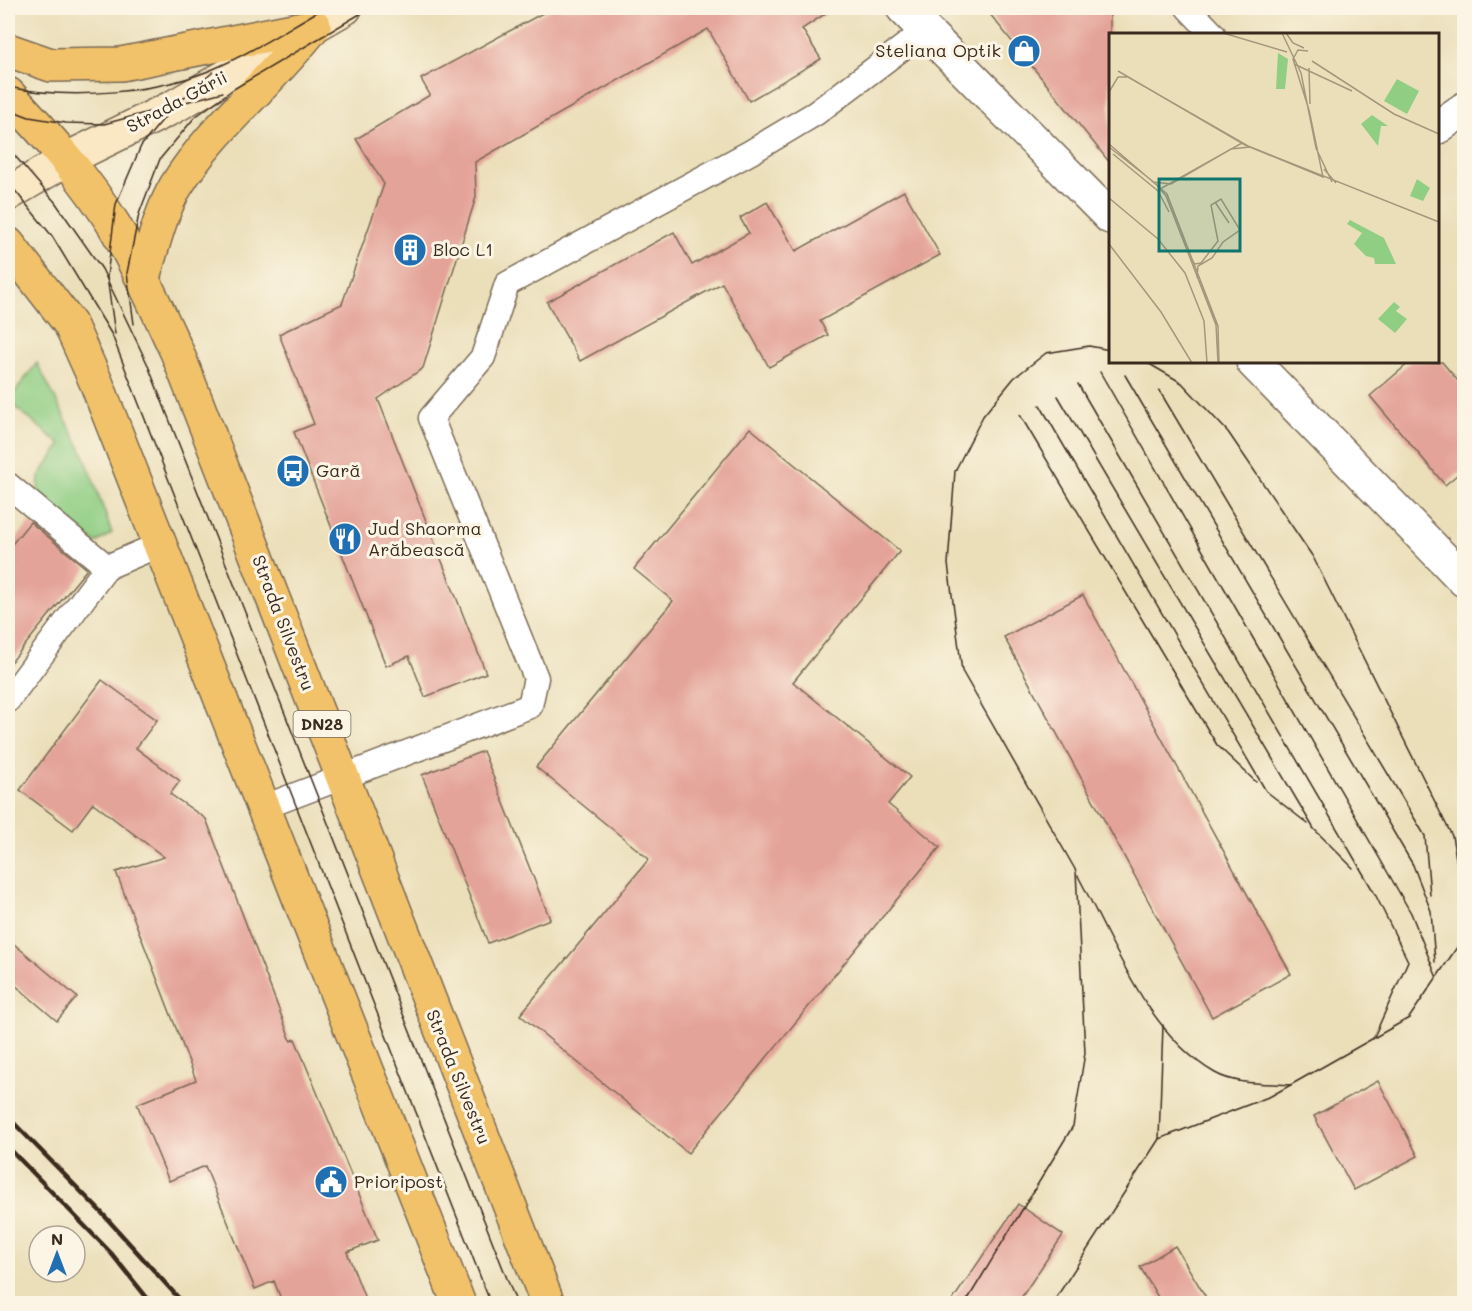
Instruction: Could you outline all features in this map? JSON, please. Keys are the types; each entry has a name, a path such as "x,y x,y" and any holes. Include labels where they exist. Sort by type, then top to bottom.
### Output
{"main road":[{"name":"Strada Gării","path":"8,194 67,159 173,106 345,8"},
{"path":"8,50 51,65 121,64 314,26"},
{"path":"143,277 175,188 196,156 293,54 314,26"},
{"name":"DN28","path":"8,94 67,159"},
{"name":"Strada Silvestru","path":"67,159 113,225 143,277 177,352 548,1304"},
{"path":"8,244 70,324 160,544 459,1304"}],"street":[{"path":"914,19 1109,216"},
{"path":"1439,126 1464,109"},
{"path":"1254,363 1464,580"}],"lane":[{"path":"1188,8 1212,33"},
{"path":"264,807 530,706 536,678 431,418 483,357 507,284 761,147 816,113 914,19"},
{"path":"8,484 107,567"},
{"path":"8,700 107,567 160,544"}],"green space":[{"path":"37,363 85,457 112,533 96,543 38,495 39,476 61,445 8,401"}],"building":[{"path":"552,8 834,8 802,29 821,59 749,101 708,29 475,162 476,197 423,368 378,399 486,673 425,697 409,656 386,666 294,432 314,424 279,334 342,304 384,184 356,139 430,95 421,79"},
{"path":"985,8 1110,8 1109,162"},
{"path":"904,191 940,255 820,321 828,335 769,367 722,283 580,361 547,302 674,232 692,265 749,233 740,218 767,202 796,251"},
{"path":"1442,362 1464,388 1464,469 1445,485 1370,396 1409,363"},
{"path":"750,428 900,551 793,682 910,777 888,804 940,847 688,1153 520,1015 649,859 536,767 673,601 634,569"},
{"path":"30,522 87,569 8,666 8,549"},
{"path":"1083,595 1291,974 1212,1017 1004,637"},
{"path":"102,680 157,720 136,748 180,781 170,794 206,819 291,1041 295,1039 378,1240 347,1252 367,1304 283,1304 274,1281 255,1289 205,1166 169,1181 137,1104 196,1080 116,872 164,857 93,803 73,830 20,790"},
{"path":"483,751 550,919 488,943 422,775"},
{"path":"8,939 77,997 57,1021 8,979"},
{"path":"1378,1081 1418,1156 1354,1190 1314,1116"},
{"path":"1018,1204 1063,1235 1017,1304 950,1304"},
{"path":"1175,1246 1210,1304 1162,1304 1140,1267"}],"tram line":[{"path":"8,87 59,93 87,93 115,92 170,83 233,60 324,8"},
{"path":"134,324 127,273 139,214 160,159 195,117 232,90 370,8"},
{"path":"115,334 107,277 116,204 141,146 173,107 213,72"},
{"path":"8,109 29,117 66,123 104,124 223,92"},
{"path":"8,148 55,202 102,269 147,363 517,1304"},
{"path":"8,182 52,236 112,335 491,1304"},
{"path":"965,1304 1073,1126 1085,1053 1076,871 962,671 948,564 955,471 983,416 1014,378 1046,353 1089,346 1109,350"},
{"path":"1148,363 1182,383 1228,432 1313,557 1452,836 1464,903"},
{"path":"1100,372 1411,913 1437,978"},
{"path":"1125,375 1413,865 1431,911 1435,962"},
{"path":"1078,384 1375,894 1408,961 1373,1039"},
{"path":"1159,390 1425,836 1430,895"},
{"path":"1058,396 1314,829 1353,868"},
{"path":"1040,405 1266,791 1308,824"},
{"path":"1020,415 1217,745 1256,782"},
{"path":"1078,876 1134,985 1170,1035 1191,1056 1215,1073 1232,1080 1291,1085"},
{"path":"1052,1304 1159,1139 1271,1096 1409,1018 1464,937"},
{"path":"1159,1139 1163,1025"}],"railway":[{"path":"8,1117 101,1212 184,1304"},
{"path":"8,1147 111,1253 152,1304"}],"place":[{"name":"Steliana Optik","path":"1024,51"},
{"name":"Bloc L1","path":"410,250"},
{"name":"Gară","path":"293,471"},
{"name":"Jud Shaorma Arăbească","path":"345,539"},
{"name":"Prioripost","path":"331,1182"}]}
